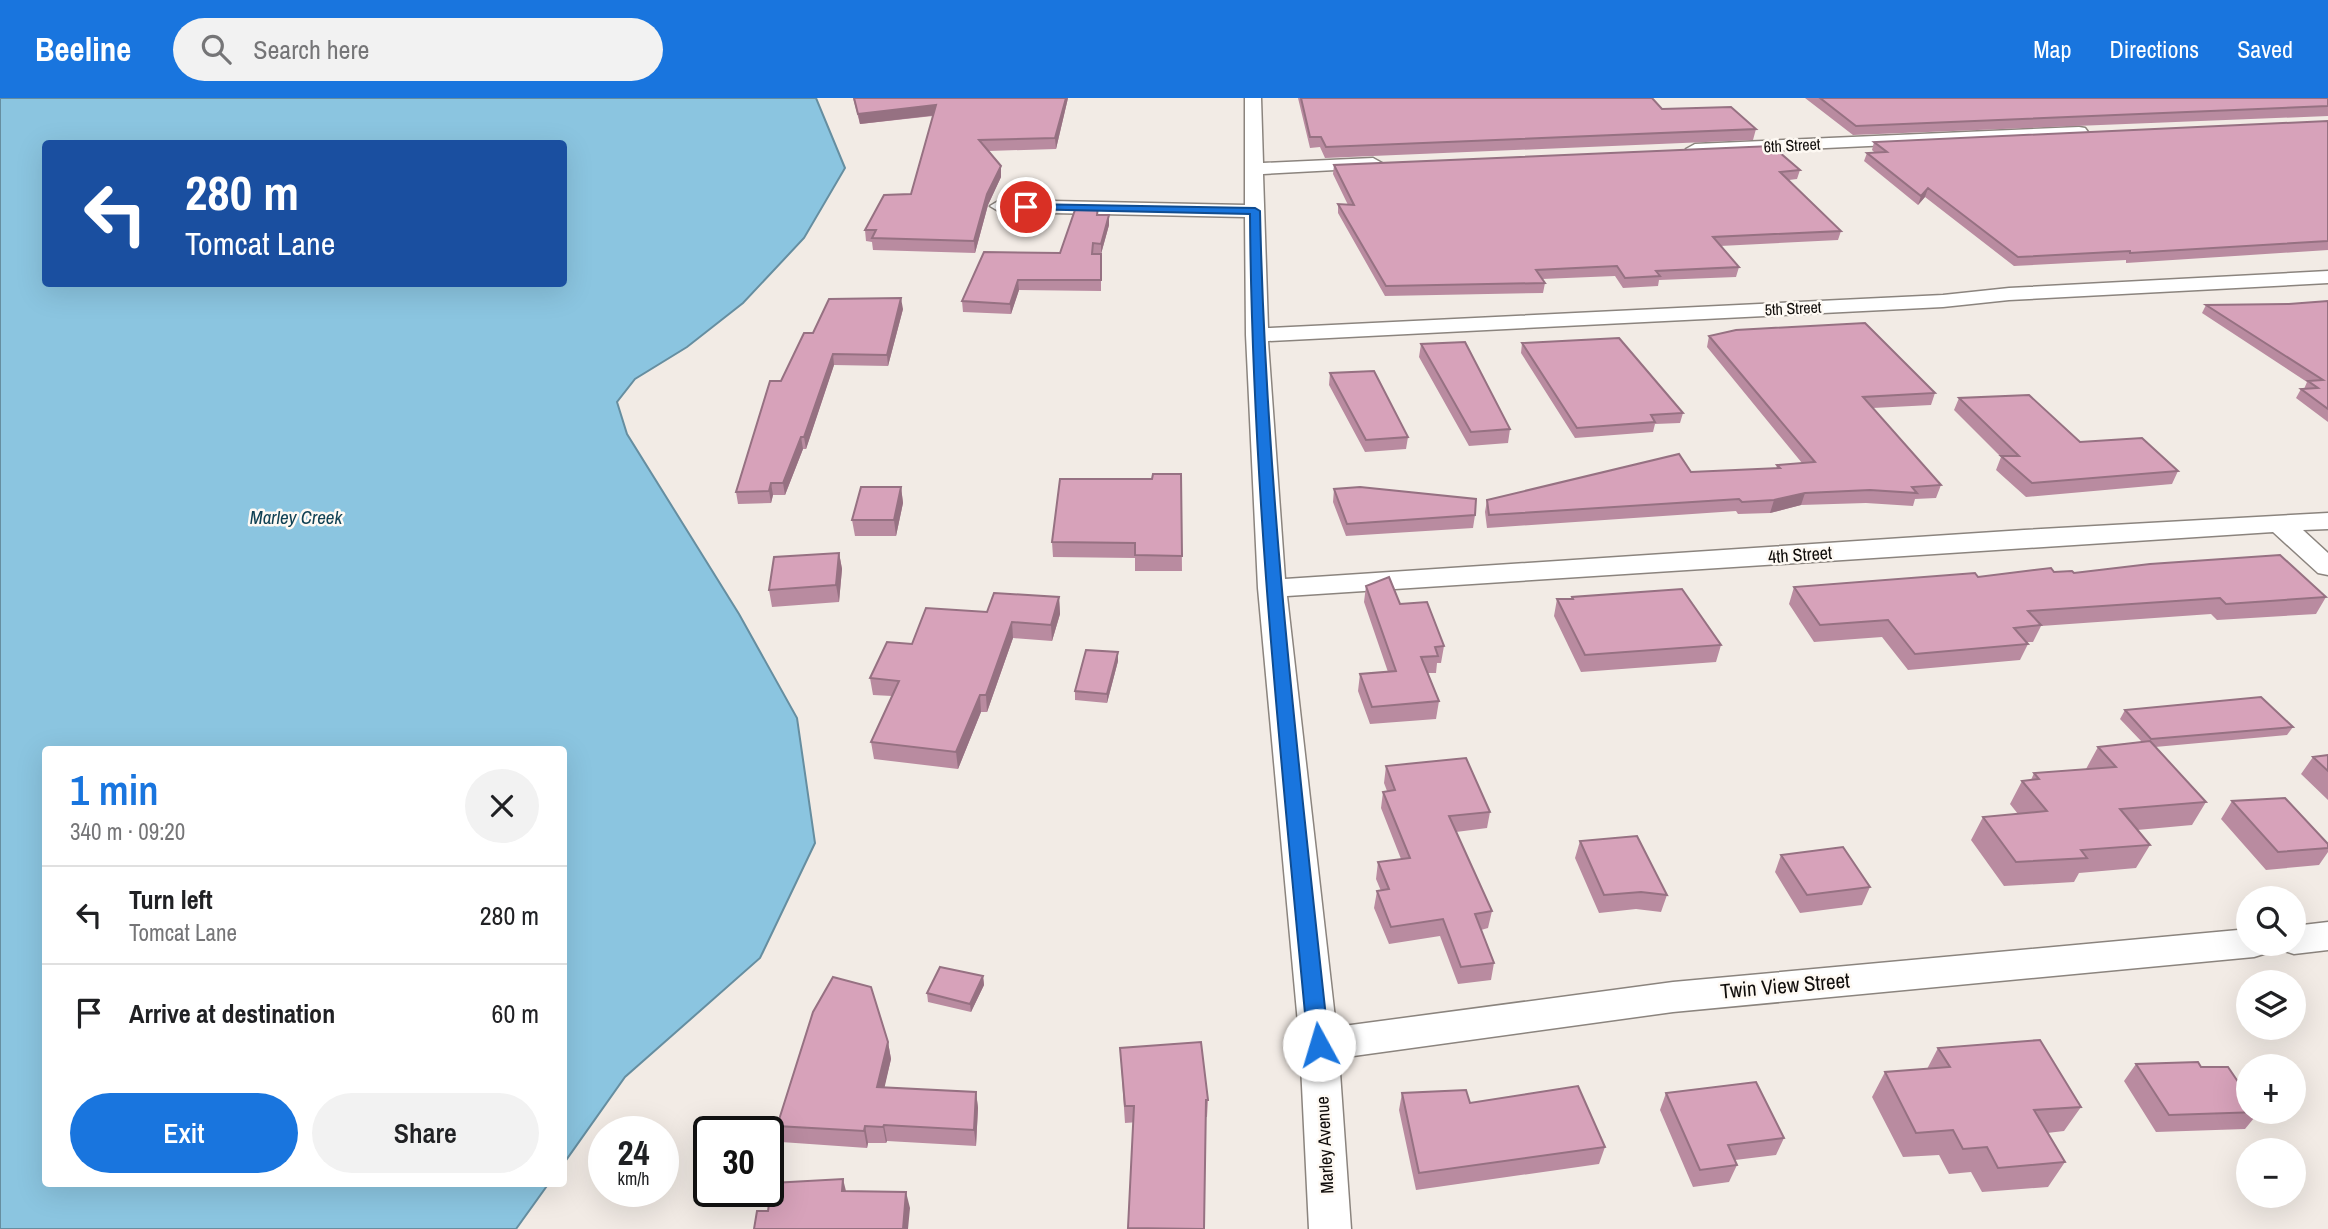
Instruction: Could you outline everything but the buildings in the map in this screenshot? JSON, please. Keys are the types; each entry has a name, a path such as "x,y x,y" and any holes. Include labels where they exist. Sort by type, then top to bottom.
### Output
{"street":[{"name":"Marley Avenue","path":"1253,98 1257,335 1272,588 1319,1045 1330,1229"},
{"name":"6th Street","path":"1679,150 2101,132"},
{"path":"1256,169 1392,163"},
{"path":"1000,206 1255,211"},
{"name":"5th Street","path":"1257,335 1943,301 2008,294 2328,277"},
{"name":"4th Street","path":"1272,588 1740,559 2024,538 2328,521"},
{"path":"2281,525 2328,568"},
{"path":"2306,939 2328,936"},
{"name":"Twin View Street","path":"1319,1045 1673,997 2236,945"}],"water":[{"name":"Marley Creek","path":"0,98 816,98 845,168 804,238 743,303 687,347 635,379 617,402 627,434 739,614 797,718 815,843 760,958 625,1077 597,1116 588,1116 588,1129 567,1159 567,746 42,746 42,1187 546,1187 516,1229 0,1229"}],"route":[{"path":"1026,207 1255,211 1257,335 1272,588 1319,1045"}]}
